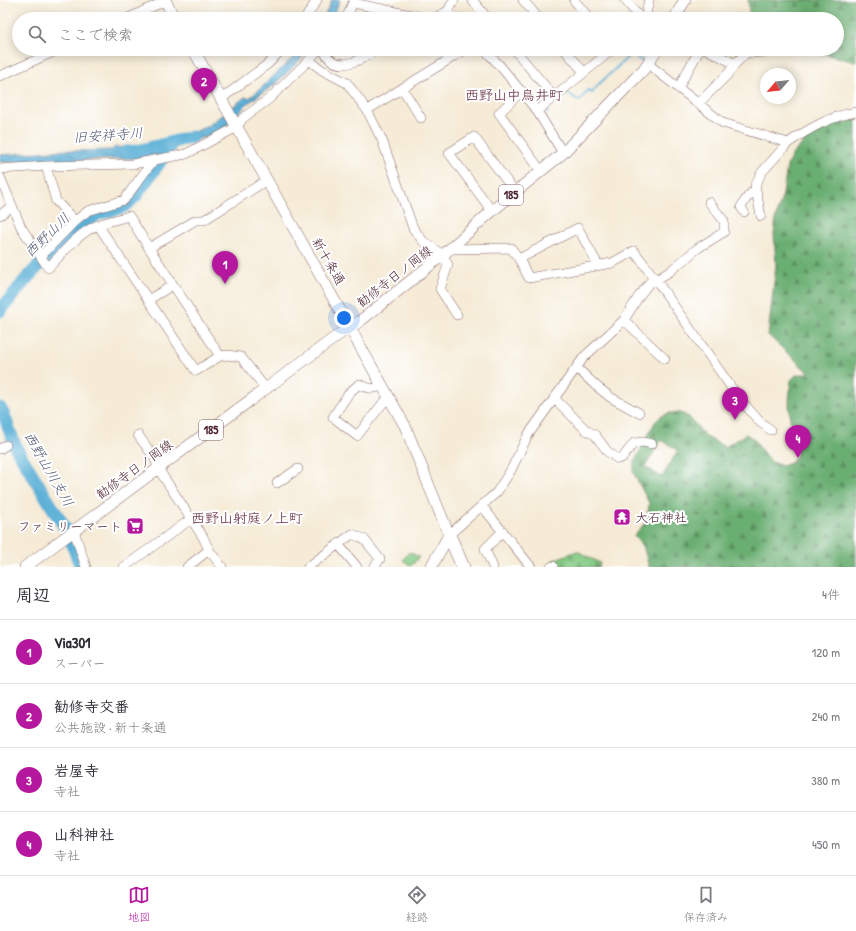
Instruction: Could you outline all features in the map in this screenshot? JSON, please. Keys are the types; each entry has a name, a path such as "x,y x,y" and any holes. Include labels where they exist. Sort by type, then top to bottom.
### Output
{"highway":[{"path":"450,535 454,567"},
{"path":"450,535 463,567"}],"main road":[{"path":"165,0 172,12"},
{"path":"678,12 685,0"},
{"name":"新十条通","path":"197,56 406,426 450,535"},
{"name":"勧修寺日ノ岡線","path":"26,567 360,321 446,252 492,211 563,153 648,64 653,56"},
{"path":"431,567 450,535"}],"street":[{"path":"140,12 165,0"},
{"path":"309,12 317,0"},
{"path":"448,11 454,0"},
{"path":"472,0 482,12"},
{"path":"523,0 533,12"},
{"path":"574,0 584,12"},
{"path":"625,0 635,12"},
{"path":"646,12 649,0"},
{"path":"349,12 354,2 400,12"},
{"path":"0,76 44,56"},
{"path":"223,103 276,56"},
{"path":"0,169 46,166 133,164 186,154 236,125 269,99 312,56"},
{"path":"327,56 338,64 351,63 364,56"},
{"path":"367,110 455,56"},
{"path":"490,56 522,91 537,111 563,153"},
{"path":"520,56 554,97"},
{"path":"570,56 584,72"},
{"path":"537,111 604,56"},
{"path":"678,88 696,56"},
{"path":"720,56 735,64"},
{"path":"698,104 727,75 743,56"},
{"path":"309,60 322,70 347,83 367,110 382,140 413,228 423,241 446,252 511,248 519,259 529,278 612,262 634,251 738,397 760,422 771,430"},
{"path":"648,64 724,123 788,143"},
{"path":"402,88 421,118"},
{"path":"522,91 499,113 541,171"},
{"path":"761,216 755,185 762,172 788,143 810,128 832,118 856,112"},
{"path":"492,211 450,153 474,137 515,192"},
{"path":"42,257 75,221 88,211 124,200 153,161"},
{"path":"46,166 56,201 75,221"},
{"path":"0,177 21,227 48,267 83,234 98,224 128,216 220,356"},
{"path":"149,248 196,220 204,220 267,180"},
{"path":"744,212 741,207 742,205 756,190"},
{"path":"450,535 497,492 511,470 528,435 577,368 584,356 624,320 650,282 669,272 698,248 724,232 724,221 709,202"},
{"path":"0,215 12,206"},
{"path":"98,224 196,371 220,356 227,355 241,357 266,389"},
{"path":"519,259 578,228 598,265"},
{"path":"446,252 448,265 440,289 457,315"},
{"path":"148,300 173,285"},
{"path":"624,320 665,359"},
{"path":"577,368 610,397 639,413"},
{"path":"383,385 374,389 368,389 359,384 349,393 333,417 357,436 383,403 391,399"},
{"path":"554,398 586,430 595,435 608,452 618,459 624,457 634,443 643,442 652,444"},
{"path":"138,435 203,537 209,550 222,567"},
{"path":"277,483 298,470"},
{"path":"482,506 532,567"},
{"path":"124,567 191,519"},
{"path":"493,567 485,549 503,531"},
{"path":"70,534 86,567"},
{"path":"308,567 352,534 364,539 380,560 374,567"},
{"path":"338,544 357,567"},
{"path":"187,567 209,550"}],"green space":[{"path":"748,0 856,0 856,62 831,56 844,56 844,12 749,12"},
{"path":"856,117 856,567 649,567 644,549 634,535 647,521 649,503 633,472 634,462 655,422 661,416 679,412 689,417 705,436 725,447 746,434 754,439 770,461 782,466 792,462 797,456 789,414 791,380 796,375 809,373 768,335 776,265 774,234 776,217 783,194 787,166 792,155 808,137 839,121","holes":["661,440 678,450 662,477 645,467"]},
{"path":"577,551 600,563 599,567 555,567 553,560"},
{"path":"409,552 419,557 411,566 403,560"}],"water":[{"path":"332,0 340,0 335,12 326,12"},
{"path":"295,56 303,56 275,84 247,104 224,128 208,136 183,144 173,149 155,155 137,158 46,162 0,162 0,155 67,150 112,150 115,147 126,148 129,152 166,146 209,125 245,97 249,98"}],"waterway":[{"path":"565,92 580,101 588,90 592,93 598,85 629,56"},
{"path":"635,56 644,63"},
{"path":"547,113 550,105"},
{"name":"旧安祥寺川","path":"126,152 137,151 192,137"},
{"name":"西野山川","path":"0,311 28,277 75,227 98,214 123,207 135,197 169,149"},
{"name":"西野山川支川","path":"0,408 16,448 67,531 81,567"}],"place":[{"name":"勧修寺交番","path":"204,101"},
{"name":"Via301","path":"225,284"},
{"name":"岩屋寺","path":"735,420"},
{"name":"山科神社","path":"798,458"},
{"name":"大石神社","path":"622,517"},
{"name":"ファミリーマート","path":"135,526"}],"district":[{"name":"西野山中鳥井町","path":"514,95"},
{"name":"西野山射庭ノ上町","path":"247,518"}]}
